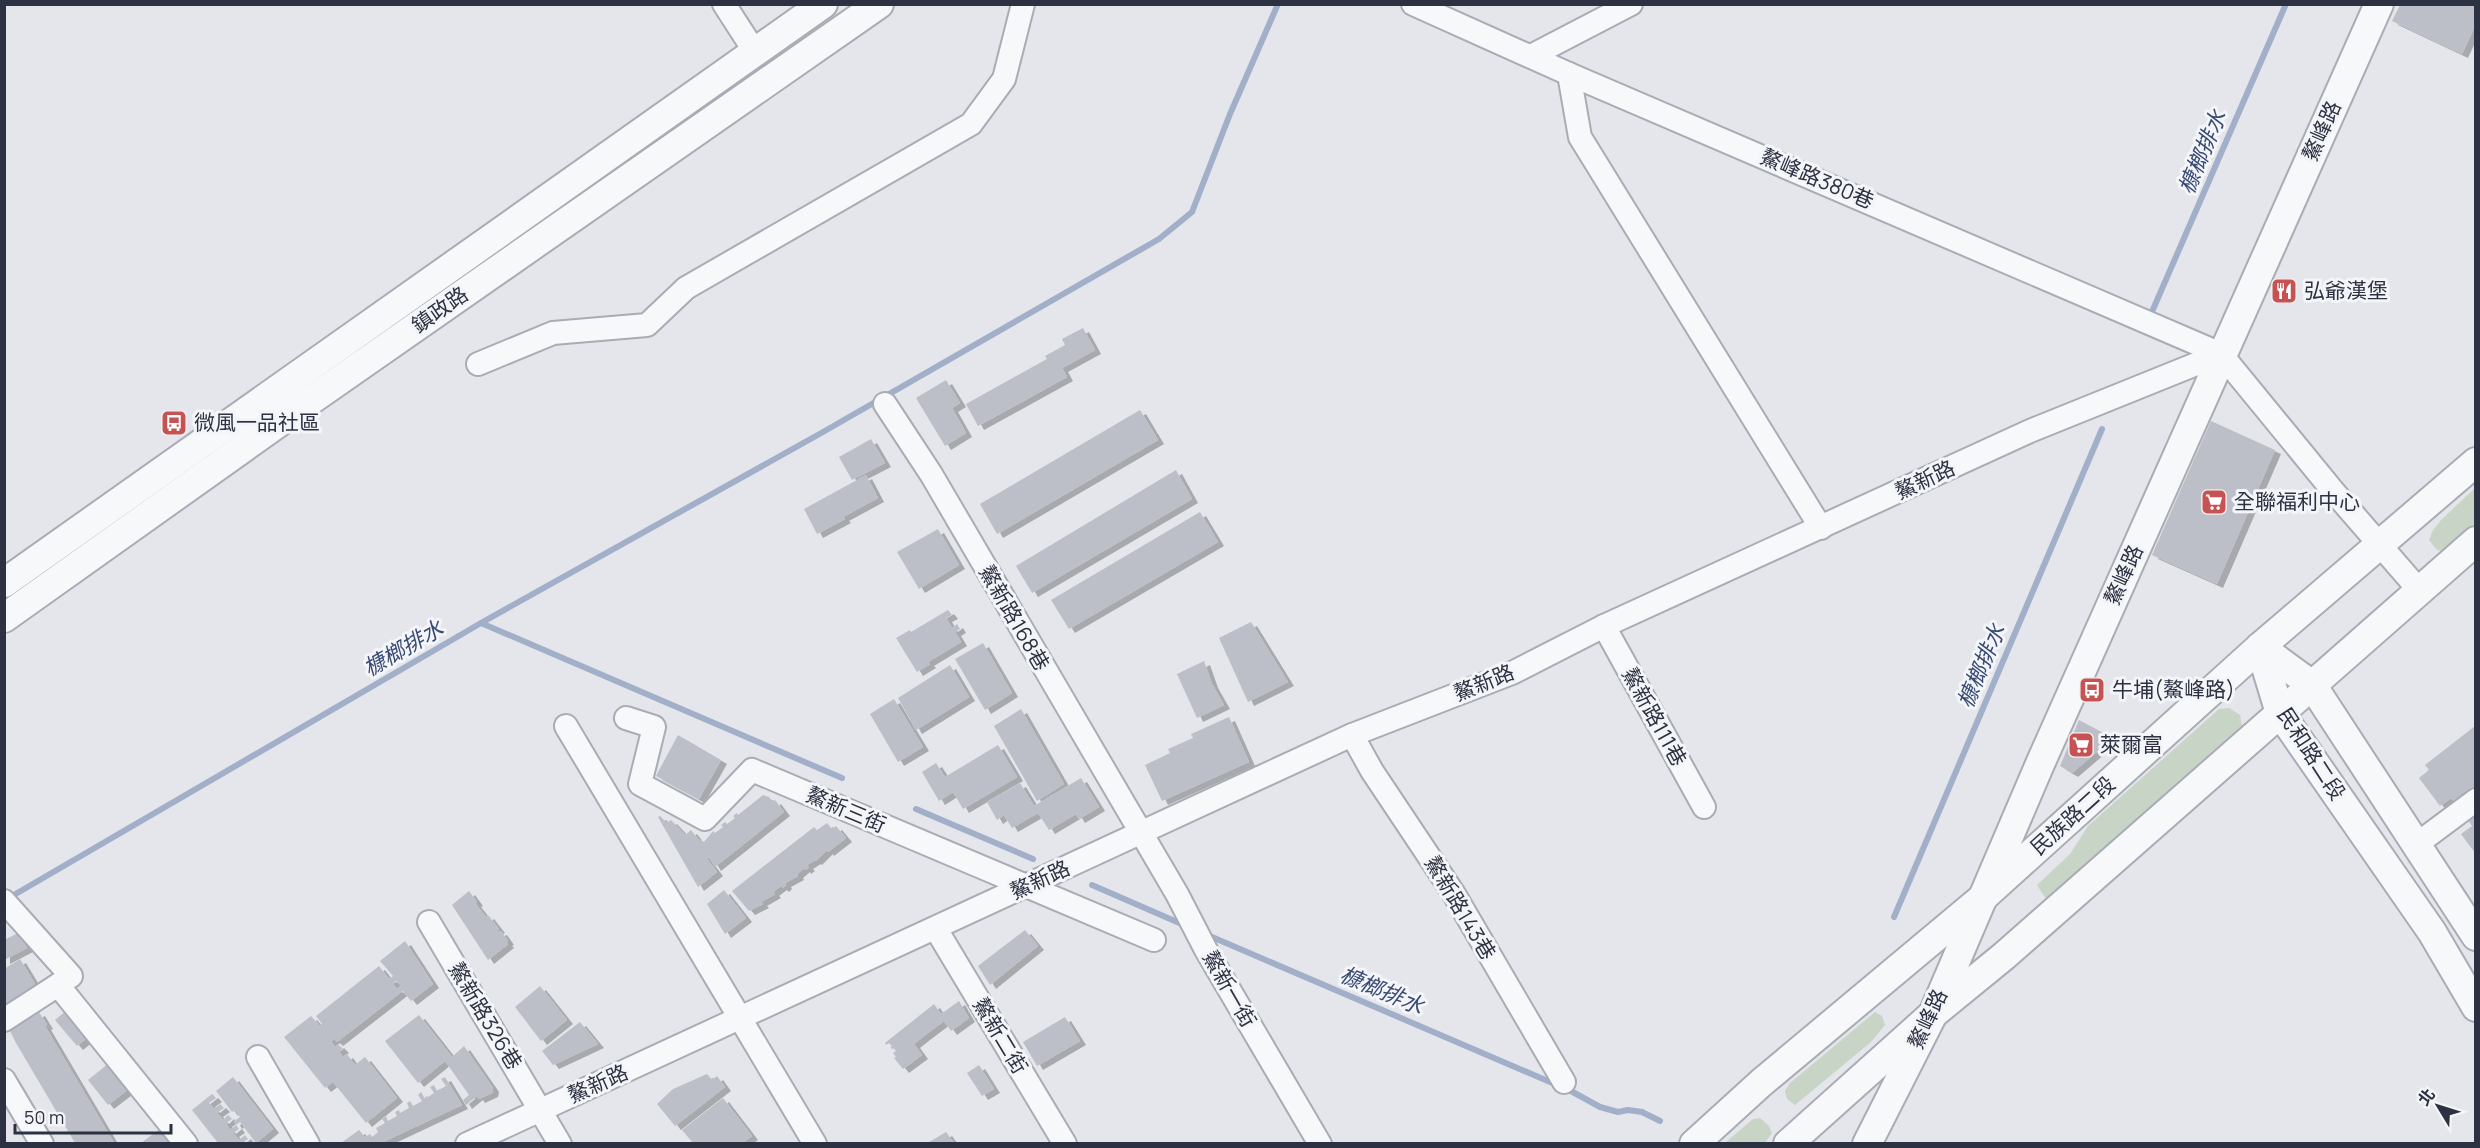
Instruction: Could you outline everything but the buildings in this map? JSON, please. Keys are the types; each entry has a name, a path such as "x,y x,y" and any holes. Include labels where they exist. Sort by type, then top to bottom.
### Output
{"street":[{"path":"724,4 755,52"},
{"name":"鎮政路","path":"4,582 823,4"},
{"name":"鎮政路","path":"4,618 288,416 879,4"},
{"path":"478,364 553,333 647,325 686,288 972,124 1004,79 1023,4"},
{"name":"鰲峰路380巷","path":"1413,4 1569,74 2221,354"},
{"path":"1531,56 1631,4"},
{"name":"鰲峰路","path":"1867,1143 1933,1014 1980,900 2221,354 2379,4"},
{"path":"1569,74 1580,137 1821,528"},
{"path":"2221,354 2419,591"},
{"name":"鰲新路","path":"467,1143 1352,735 1512,673 1604,627 2030,430 2221,354"},
{"name":"鰲新路168巷","path":"885,404 931,474 1140,834"},
{"name":"民族路二段","path":"1694,1143 1761,1083 1980,900 2260,648 2475,462"},
{"path":"1788,1143 2475,541"},
{"name":"鰲新路111巷","path":"1604,627 1704,807"},
{"name":"民和路二段","path":"2260,648 2312,685 2475,936"},
{"name":"民和路二段","path":"2260,648 2280,713 2432,932 2475,1007"},
{"name":"鰲新三街","path":"626,718 654,727 640,784 705,819 752,770 1154,940"},
{"path":"566,726 815,1143"},
{"name":"鰲新路143巷","path":"1352,735 1372,771 1454,894 1564,1082"},
{"path":"2417,844 2475,800"},
{"name":"鰲新一街","path":"1140,834 1320,1143"},
{"path":"4,1020 71,976 10,907"},
{"name":"鰲新路326巷","path":"429,922 560,1143"},
{"name":"鰲新二街","path":"936,928 1065,1143"},
{"path":"58,985 186,1143"},
{"path":"258,1057 308,1143"},
{"path":"4,1080 42,1143"}],"green space":[{"path":"2475,488 2475,523 2443,551 2437,550 2429,540 2433,530"},
{"path":"2229,708 2240,715 2242,727 2237,735 2046,899 2037,885 2070,854 2088,826 2219,709"},
{"path":"1875,1012 1882,1016 1885,1025 1871,1042 1795,1105 1787,1099 1785,1091 1790,1083"},
{"path":"1760,1118 1769,1126 1772,1133 1765,1143 1725,1143 1753,1119"}],"waterway":[{"path":"481,623 823,432 1159,239 1192,212 1230,114 1278,4"},
{"name":"槺榔排水","path":"2151,314 2286,4"},
{"name":"槺榔排水","path":"1894,917 2102,429"},
{"name":"槺榔排水","path":"7,899 481,623 842,778"},
{"name":"槺榔排水","path":"916,809 1033,859"},
{"name":"槺榔排水","path":"1092,885 1184,925"},
{"name":"槺榔排水","path":"1205,934 1571,1091 1600,1107 1618,1112 1628,1110 1642,1112 1660,1121"}],"place":[{"name":"弘爺漢堡","path":"2284,291"},
{"name":"微風一品社區","path":"174,423"},
{"name":"全聯福利中心","path":"2214,502"},
{"name":"牛埔(鰲峰路)","path":"2092,690"},
{"name":"萊爾富","path":"2081,745"}]}
